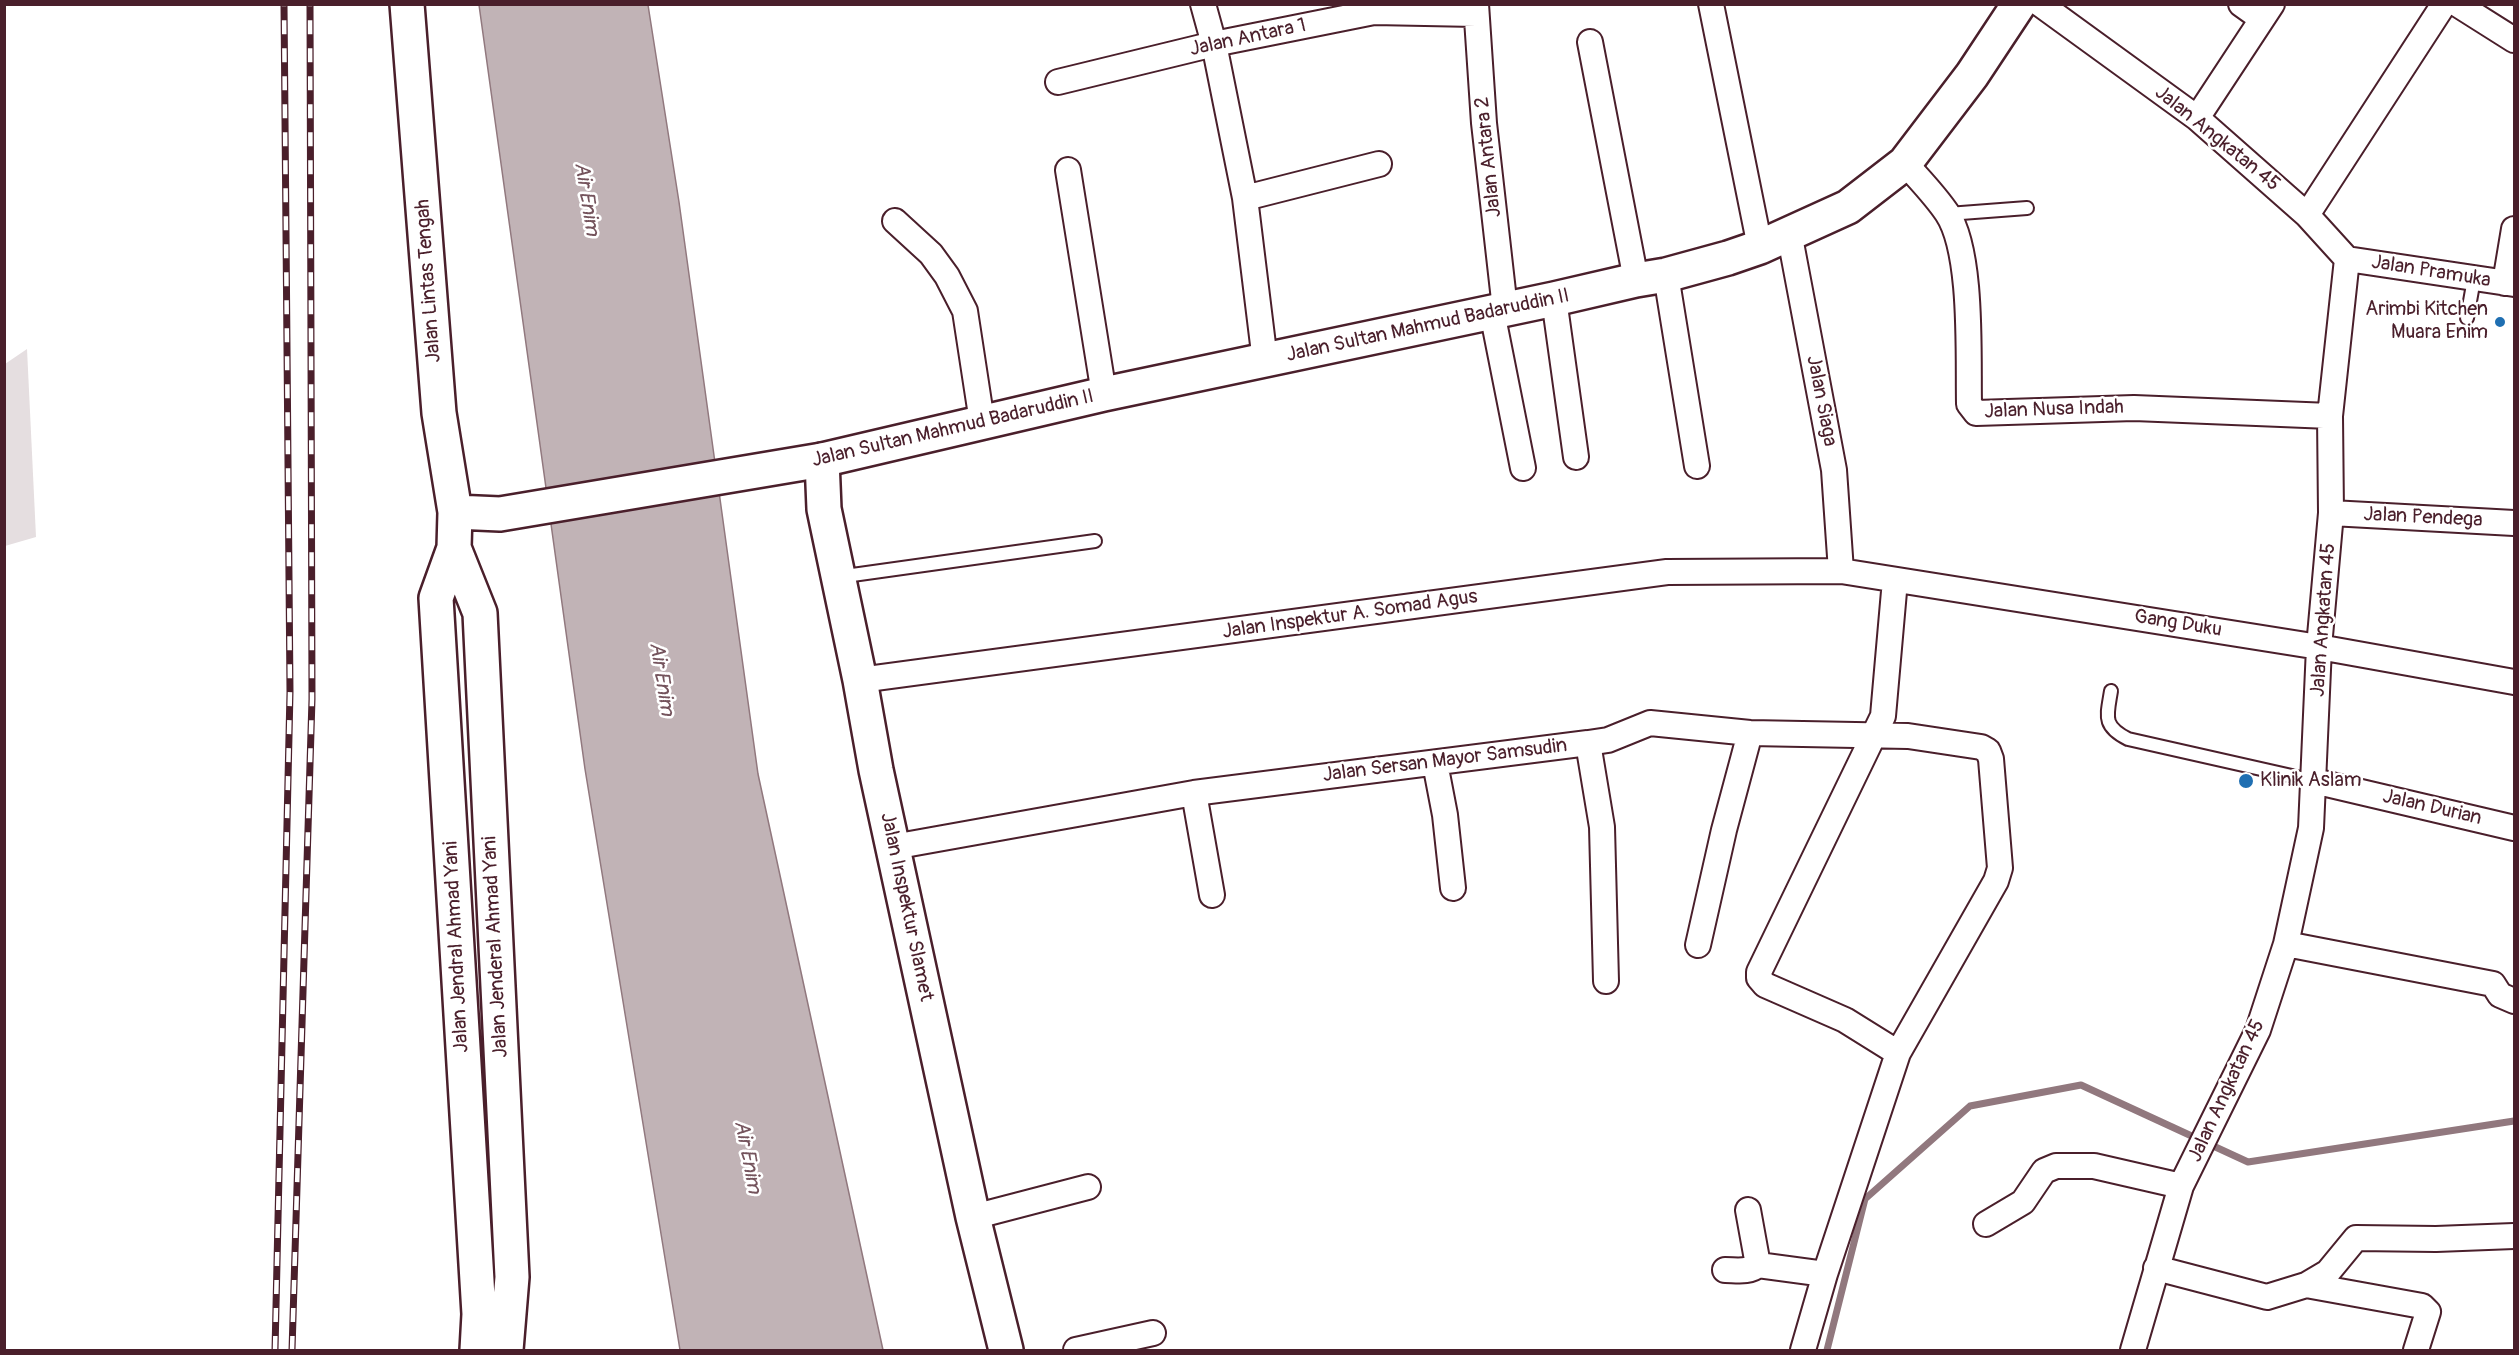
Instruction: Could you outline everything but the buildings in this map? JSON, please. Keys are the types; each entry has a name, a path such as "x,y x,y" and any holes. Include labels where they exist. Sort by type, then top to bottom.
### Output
{"main road":[{"name":"Jalan Lintas Tengah","path":"407,4 439,413 455,512 454,548"},
{"name":"Jalan Sultan Mahmud Badaruddin II","path":"455,512 500,514 822,460 1104,394 1554,300 1760,248 1789,232 1848,207 1905,163 1972,75 2019,4"},
{"name":"Jalan Inspektur Slamet","path":"822,460 824,509 893,848 973,1216 1006,1350"},
{"name":"Jalan Jendral Ahmad Yani","path":"454,548 436,598 479,1314 477,1350"},
{"name":"Jalan Jenderal Ahmad Yani","path":"454,548 480,613 512,1277 506,1350"}],"street":[{"path":"1203,4 1214,44 1245,198 1265,361"},
{"path":"1711,4 1760,248"},
{"name":"Jalan Angkatan 45","path":"2040,4 2197,118 2307,215 2348,259 2330,416 2331,513 2319,647 2311,828 2286,944 2258,1030 2181,1186 2133,1350"},
{"path":"2197,118 2267,12 2241,4"},
{"path":"2307,215 2444,4"},
{"path":"2457,4 2514,40"},
{"name":"Jalan Antara 1","path":"1058,82 1374,8 1476,10"},
{"name":"Jalan Antara 2","path":"1476,10 1499,310 1523,468"},
{"path":"1590,42 1651,277 1696,466"},
{"name":"Jalan Nusa Indah","path":"1905,163 1948,214 1959,247 1965,276 1969,404 1976,413 2134,408 2330,416"},
{"path":"1245,198 1379,164"},
{"path":"1068,170 1104,394"},
{"path":"895,221 931,254 947,276 965,311 982,422"},
{"path":"2510,283 2514,229"},
{"name":"Jalan Siaga","path":"1789,232 1834,470 1841,571"},
{"name":"Jalan Pramuka","path":"2348,259 2510,283"},
{"path":"1554,300 1576,457"},
{"name":"Jalan Pendega","path":"2331,513 2514,524"},
{"name":"Gang Duku","path":"1841,571 2319,647 2514,681"},
{"name":"Jalan Inspektur A. Somad Agus","path":"860,680 1667,572 1841,571"},
{"path":"1805,1350 1825,1274 1898,1053 1845,1020 1765,985 1759,978 1759,972 1883,717 1896,580"},
{"name":"Jalan Sersan Mayor Samsudin","path":"893,848 1194,793 1608,740 1650,723 1750,733 1908,736 1981,747 1988,751 1991,759 2000,868 1996,881 1898,1053"},
{"path":"1698,945 1724,830 1750,733"},
{"path":"1588,743 1602,827 1606,981"},
{"path":"1435,763 1445,815 1453,888"},
{"name":"Jalan Durian","path":"2314,781 2514,828"},
{"path":"1194,793 1212,895"},
{"path":"2286,944 2493,984 2500,995 2514,1001"},
{"path":"1986,1224 2023,1202 2044,1171 2056,1166 2094,1166 2181,1186"},
{"path":"973,1216 1088,1187"},
{"path":"1748,1210 1758,1265"},
{"path":"2156,1268 2267,1297 2306,1285 2328,1272 2356,1238 2436,1239 2514,1236"},
{"path":"1725,1270 1747,1271 1758,1265 1825,1274"},
{"path":"2306,1285 2422,1306 2428,1312 2416,1350"},
{"path":"1076,1350 1153,1333"}],"lane":[{"path":"1948,214 2027,208"},
{"path":"2467,318 2474,279"},
{"path":"837,577 1095,541"},
{"path":"2111,691 2108,710 2110,727 2114,732 2128,739 2314,781"}],"shaded area":[{"path":"27,349 36,537 5,546 5,364"}],"water":[{"name":"Air Enim","path":"479,5 648,5 679,202 758,774 883,1350 680,1350 585,769"}],"waterway":[{"path":"1827,1350 1865,1199 1970,1106 2081,1085 2248,1162 2514,1121"}],"railway":[{"path":"275,1350 290,692 284,4"},
{"path":"292,1350 312,699 310,4"}],"place":[{"name":"Arimbi Kitchen Muara Enim","path":"2500,322"},
{"name":"Klinik Aslam","path":"2246,781"}]}
